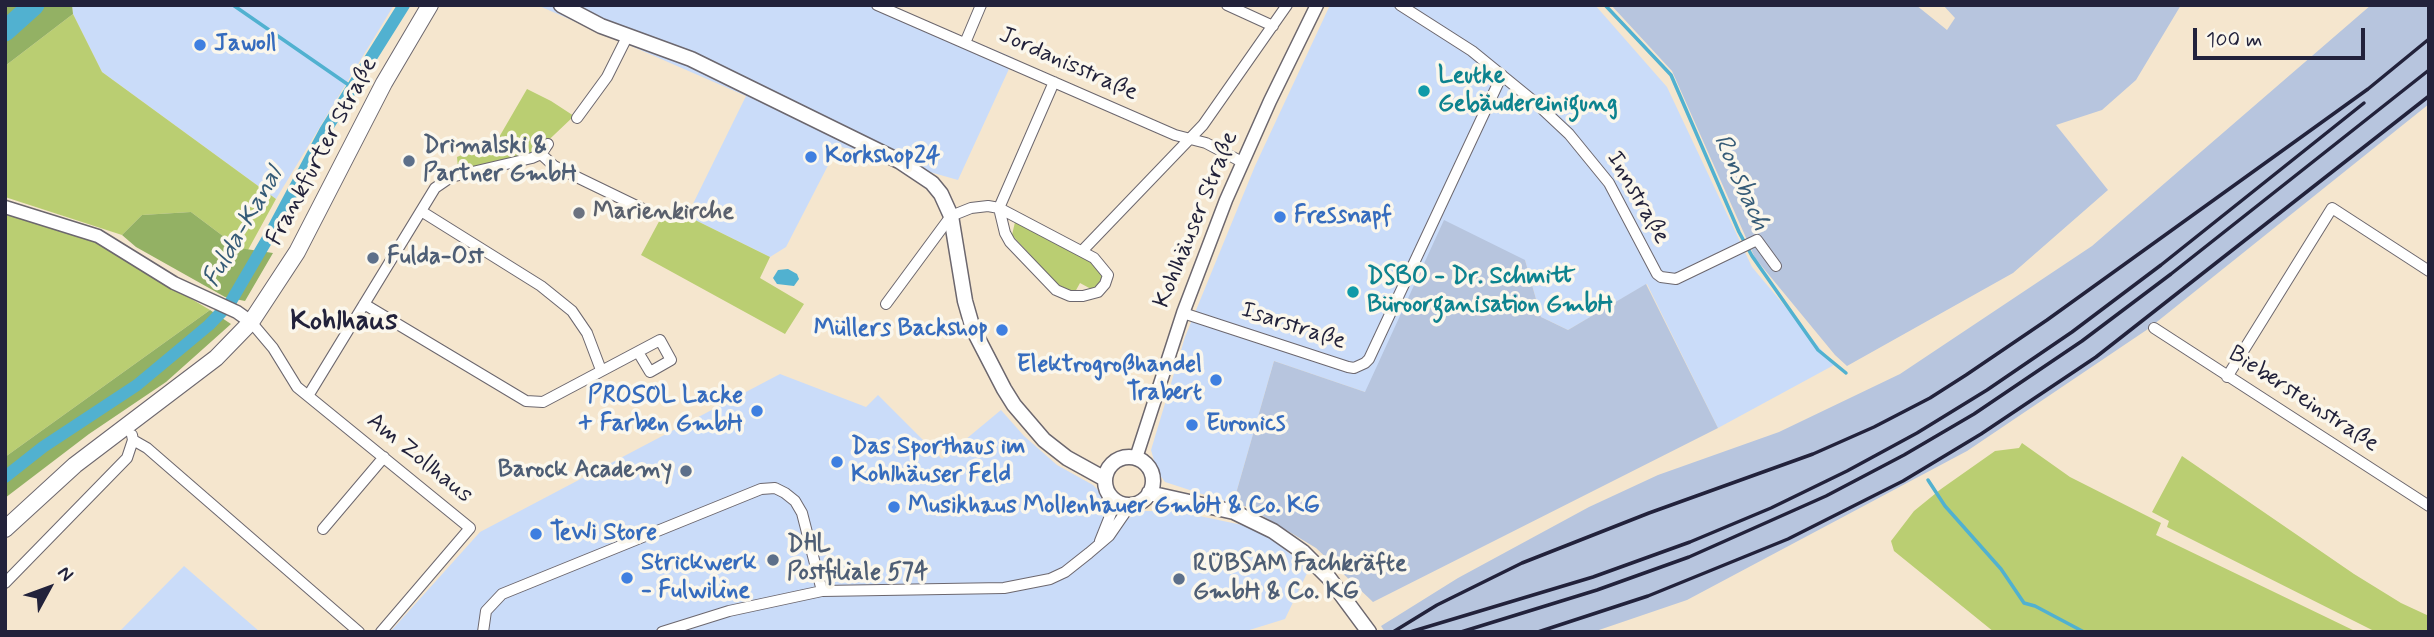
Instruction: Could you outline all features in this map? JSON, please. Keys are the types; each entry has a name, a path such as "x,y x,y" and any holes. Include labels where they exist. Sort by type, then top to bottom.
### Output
{"main road":[{"name":"Frankfurter Straße","path":"5,530 75,465 131,433 251,322 297,252 384,83 430,5"},
{"path":"561,5 594,24 691,59 899,161 932,183 941,194 951,216 968,316 978,342 1004,389 1044,440 1067,458 1105,478"},
{"path":"1124,457 1136,458 1151,472 1153,483 1149,493 1131,504 1116,500 1107,491 1105,478 1113,463 1124,457"},
{"path":"1149,493 1234,512 1273,531 1303,552 1329,578 1370,632"}],"street":[{"name":"Jordanisstraße","path":"877,5 1175,135 1206,143 1242,162"},
{"path":"965,43 981,5"},
{"path":"1227,5 1273,26"},
{"path":"1083,251 1203,125 1287,5"},
{"name":"Kohlhäuser Straße","path":"1136,458 1184,313 1242,162 1317,5"},
{"name":"Innstraße","path":"1400,5 1456,40 1559,123 1609,183 1661,277 1676,279 1757,240 1776,265"},
{"path":"577,118 607,77 627,37"},
{"name":"Isarstraße","path":"1184,313 1348,367 1354,368 1365,363 1502,75"},
{"path":"886,304 951,216 971,208 988,206 999,208 1083,251 1106,270 1108,275 1105,284 1098,292 1083,296 1070,296 1056,290 1010,242 1005,233 999,208 1054,82"},
{"path":"308,396 435,188 451,177 541,154 548,144"},
{"path":"541,154 554,166 649,212"},
{"path":"5,207 98,236 174,283 237,312 251,322"},
{"path":"2227,377 2332,208 2429,271"},
{"path":"421,211 541,286 572,311 587,333 601,370"},
{"path":"364,304 526,401 542,402 638,352"},
{"name":"Am Zollhaus","path":"251,322 273,348 297,387 470,528 381,632"},
{"name":"Biebersteinstraße","path":"2154,328 2429,506"},
{"path":"131,433 358,631"},
{"name":"Frankfurter Straße","path":"5,583 127,458 131,433"},
{"path":"324,529 384,457"},
{"path":"483,632 486,611 502,594 761,489 775,488 785,493 799,508 822,591"},
{"path":"1100,542 1116,500"},
{"path":"662,632 729,611 822,591 1022,586 1050,579 1078,564 1109,536 1131,504"}],"shaded area":[{"path":"72,5 394,5 276,199 102,72 73,14"},
{"path":"537,5 887,5 1014,58 958,180 838,146 786,247 770,257 687,216 746,96"},
{"path":"1330,5 1595,5 1667,87 1752,267 1834,365 1718,428 1647,284 1568,330 1541,317 1525,260 1365,392 1274,361 1233,504 1165,482 1157,471 1151,450 1185,337 1255,166"},
{"path":"1611,5 1916,5 1947,30 1955,18 1943,5 2181,5 2136,80 2102,110 2056,125 2108,190 2013,273 1847,366 1755,258 1672,71"},
{"path":"2371,5 2429,5 2429,104 2148,329 1967,451 1687,600 1596,631 1385,632 1381,626 1458,578 1589,507 1658,475 1779,432 1900,374 2092,246"},
{"path":"1444,220 1525,260 1541,317 1568,330 1646,284 1718,428 1373,602 1316,548 1248,507 1233,504 1274,361 1365,392"},
{"path":"780,374 866,407 878,395 942,459 1001,410 1024,436 1057,465 1093,485 1102,494 1105,504 1129,518 1141,511 1176,511 1242,525 1272,539 1309,569 1285,619 1243,632 390,632 480,532"},
{"path":"184,566 260,632 119,632"}],"green space":[{"path":"5,5 72,5 73,14 5,66"},
{"path":"73,14 102,72 276,199 248,250 239,248 191,212 142,215 122,235 5,197 5,66"},
{"path":"527,89 574,116 535,153 469,172 458,168 457,157 498,139"},
{"path":"191,212 239,248 273,253 245,301 225,297 136,247 122,235 142,215"},
{"path":"5,214 94,241 210,310 5,457"},
{"path":"663,214 684,223 687,216 770,257 760,278 804,304 785,334 641,255"},
{"path":"1015,222 1095,264 1104,274 1098,287 1091,289 1080,283 1075,292 1058,285 1012,235"},
{"path":"210,310 231,324 166,382 89,434 5,498 5,457"},
{"path":"2022,443 2070,477 2161,523 2156,535 2357,632 1994,632 1894,551 1891,541 1914,511 1941,489 1995,451 2019,448"},
{"path":"2182,456 2354,574 2401,603 2429,616 2429,632 2376,632 2167,527 2169,521 2152,512"}],"water":[{"path":"788,269 797,274 799,279 794,286 777,284 773,278 778,270"}],"waterway":[{"path":"5,31 34,5"},
{"path":"233,5 353,88"},
{"name":"Fulda-Kanal","path":"5,477 43,447 137,385 209,325 230,303 325,131 404,5"},
{"name":"Ronsbach","path":"1605,5 1671,75 1752,256 1818,350 1846,373"},
{"name":"Ronsbach","path":"1928,480 1945,506 2001,569 2024,603 2084,632"}],"railway":[{"path":"1393,632 1437,605 1522,563 1649,513 1813,454 1930,398 2047,320 2368,89 2429,39"},
{"path":"1461,632 1597,590 1689,557 1826,496 1904,455 1974,414 2082,341 2429,70"},
{"path":"1538,632 1648,596 1788,539 1903,481 1981,434 2096,357 2429,96"},
{"path":"1410,632 1593,577 1690,542 1771,508 1917,433 1987,390 2072,332 2161,265 2364,103"}],"place":[{"name":"Jawoll","path":"200,45"},
{"name":"Leutke Gebäudereinigung","path":"1424,91"},
{"name":"Korkshop24","path":"811,157"},
{"name":"Drimalski & Partner GmbH","path":"409,161"},
{"name":"Marienkirche","path":"579,213"},
{"name":"Fressnapf","path":"1280,217"},
{"name":"Fulda-Ost","path":"373,258"},
{"name":"DSBO - Dr. Schmitt Büroorganisation GmbH","path":"1353,292"},
{"name":"Müllers Backshop","path":"1002,330"},
{"name":"Elektrogroßhandel Trabert","path":"1216,380"},
{"name":"PROSOL Lacke + Farben GmbH","path":"757,411"},
{"name":"Euronics","path":"1192,425"},
{"name":"Das Sporthaus im Kohlhäuser Feld","path":"837,462"},
{"name":"Barock Academy","path":"686,471"},
{"name":"Musikhaus Mollenhauer GmbH & Co. KG","path":"894,507"},
{"name":"TeWi Store","path":"536,534"},
{"name":"DHL Postfiliale 574","path":"773,560"},
{"name":"Strickwerk - Fulwiline","path":"627,578"},
{"name":"RÜBSAM Fachkräfte GmbH & Co. KG","path":"1179,579"}],"district":[{"name":"Kohlhaus","path":"344,323"}]}
